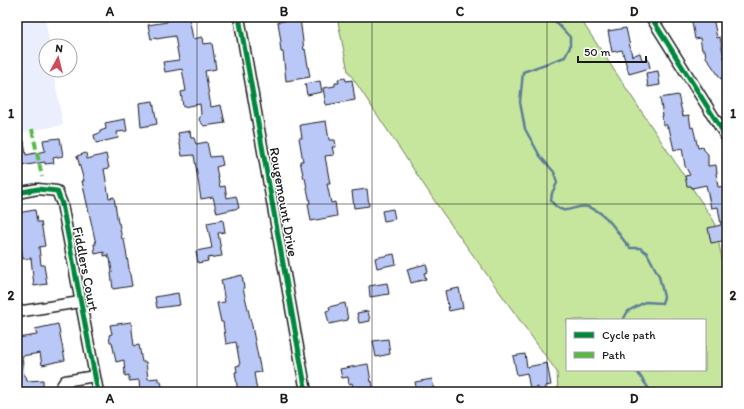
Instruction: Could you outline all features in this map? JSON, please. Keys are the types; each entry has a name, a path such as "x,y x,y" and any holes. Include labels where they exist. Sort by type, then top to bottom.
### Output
{"street":[{"name":"Rougemount Drive","path":"239,17 306,392"},
{"path":"652,17 727,138"},
{"name":"Fiddlers Court","path":"17,193 38,189 57,191 62,204 98,392"},
{"path":"17,312 80,302"},
{"path":"58,392 64,381 95,376"}],"shaded area":[{"path":"17,17 45,17 49,38 38,38 38,78 54,78 63,125 17,133"}],"green space":[{"path":"337,17 579,17 714,221 727,282 727,392 558,392 557,372 442,212 348,71"}],"building":[{"path":"170,17 189,17 193,39 202,37 203,44 212,43 216,69 205,71 211,107 221,105 225,123 204,126 199,120 201,114 200,104 183,107 181,92 186,91 182,69 165,72 163,62 179,60 175,36 151,39 148,25 167,22 167,19"},
{"path":"691,17 713,17 717,38 720,37 724,58 726,60 727,78 721,79 706,57 705,50 702,50 700,38 695,39"},
{"path":"300,18 304,50 305,49 310,77 286,81 278,22"},
{"path":"626,28 632,56 640,53 642,60 648,59 650,68 629,74 622,50 612,52 608,31"},
{"path":"658,71 660,85 648,87 646,73"},
{"path":"345,78 346,81 352,80 355,100 326,105 323,88 335,86 335,83 339,83 338,79"},
{"path":"320,81 322,92 307,95 305,84"},
{"path":"678,95 683,116 689,115 691,128 693,127 698,148 703,147 708,154 708,166 716,165 718,187 727,186 727,240 711,243 708,228 721,225 718,207 711,208 706,185 692,188 691,186 687,186 685,176 690,175 685,166 682,148 674,150 669,128 667,128 667,125 663,125 660,98"},
{"path":"153,101 157,124 141,127 139,103"},
{"path":"125,119 127,131 117,132 118,138 96,143 94,135 106,129 105,123"},
{"path":"326,121 329,140 335,140 336,147 332,147 334,155 325,156 330,184 327,184 331,203 335,202 337,216 311,221 308,204 310,203 300,161 303,161 299,138 302,138 300,125"},
{"path":"190,131 191,138 194,138 196,144 207,142 210,157 221,156 223,165 216,167 220,187 225,186 227,198 236,196 239,208 217,213 213,197 201,199 194,155 182,156 178,133"},
{"path":"60,138 63,156 53,158 54,163 45,164 45,162 21,166 20,156 17,157 17,142 24,141 26,155 45,151 43,140"},
{"path":"86,153 87,159 106,154 109,168 104,169 109,198 114,197 118,223 122,239 124,239 132,286 113,289 110,258 108,258 108,255 104,256 104,252 95,254 94,244 96,244 82,181 84,181 77,156"},
{"path":"367,189 369,206 354,208 352,191"},
{"path":"393,209 395,219 384,221 382,211"},
{"path":"35,210 37,222 41,222 45,246 39,247 41,265 44,265 47,284 34,286 31,258 23,259 17,213"},
{"path":"223,220 225,232 218,233 222,256 207,258 208,261 198,263 196,251 212,248 207,223"},
{"path":"394,254 396,264 377,268 375,258"},
{"path":"426,264 428,272 424,273 426,279 411,283 407,269"},
{"path":"242,275 243,288 261,372 254,373 257,391 251,392 238,392 235,372 237,372 236,366 240,365 236,342 226,344 223,322 221,322 217,303 225,302 221,280"},
{"path":"387,283 389,294 370,297 369,286"},
{"path":"459,288 463,308 449,311 445,291"},
{"path":"178,293 180,305 157,308 155,297"},
{"path":"345,303 348,320 329,324 326,311 330,310 329,307"},
{"path":"368,311 370,321 359,323 357,313"},
{"path":"131,322 134,346 139,345 142,362 146,362 148,379 158,378 158,381 161,381 163,392 140,392 139,380 129,381 129,375 125,376 124,360 116,362 112,342 110,342 109,335 112,334 110,325"},
{"path":"58,324 65,360 42,365 40,353 22,356 24,376 26,376 27,381 43,380 43,387 17,389 17,338 37,335 35,329"},
{"path":"388,339 390,354 376,357 373,341"},
{"path":"525,354 527,367 547,363 551,385 545,386 546,391 539,392 538,387 530,389 527,373 517,375 513,356"},
{"path":"368,364 374,392 354,392 352,383 349,384 348,377 342,378 340,369"},
{"path":"432,379 434,391 417,392 415,382"}],"waterway":[{"path":"551,17 570,37 570,47 565,57 523,72 520,102 525,129 540,156 554,172 557,183 552,193 551,201 556,207 570,210 583,206 602,214 612,224 630,248 640,248 647,253 659,276 664,297 662,303 645,302 628,311 624,319"},
{"path":"637,371 651,392"}],"marked path":[{"path":"32,129 42,177"}],"cycle path":[{"path":"239,17 306,392"},
{"path":"651,17 727,138"},
{"path":"17,193 38,189 57,191 62,204 98,392"}]}
